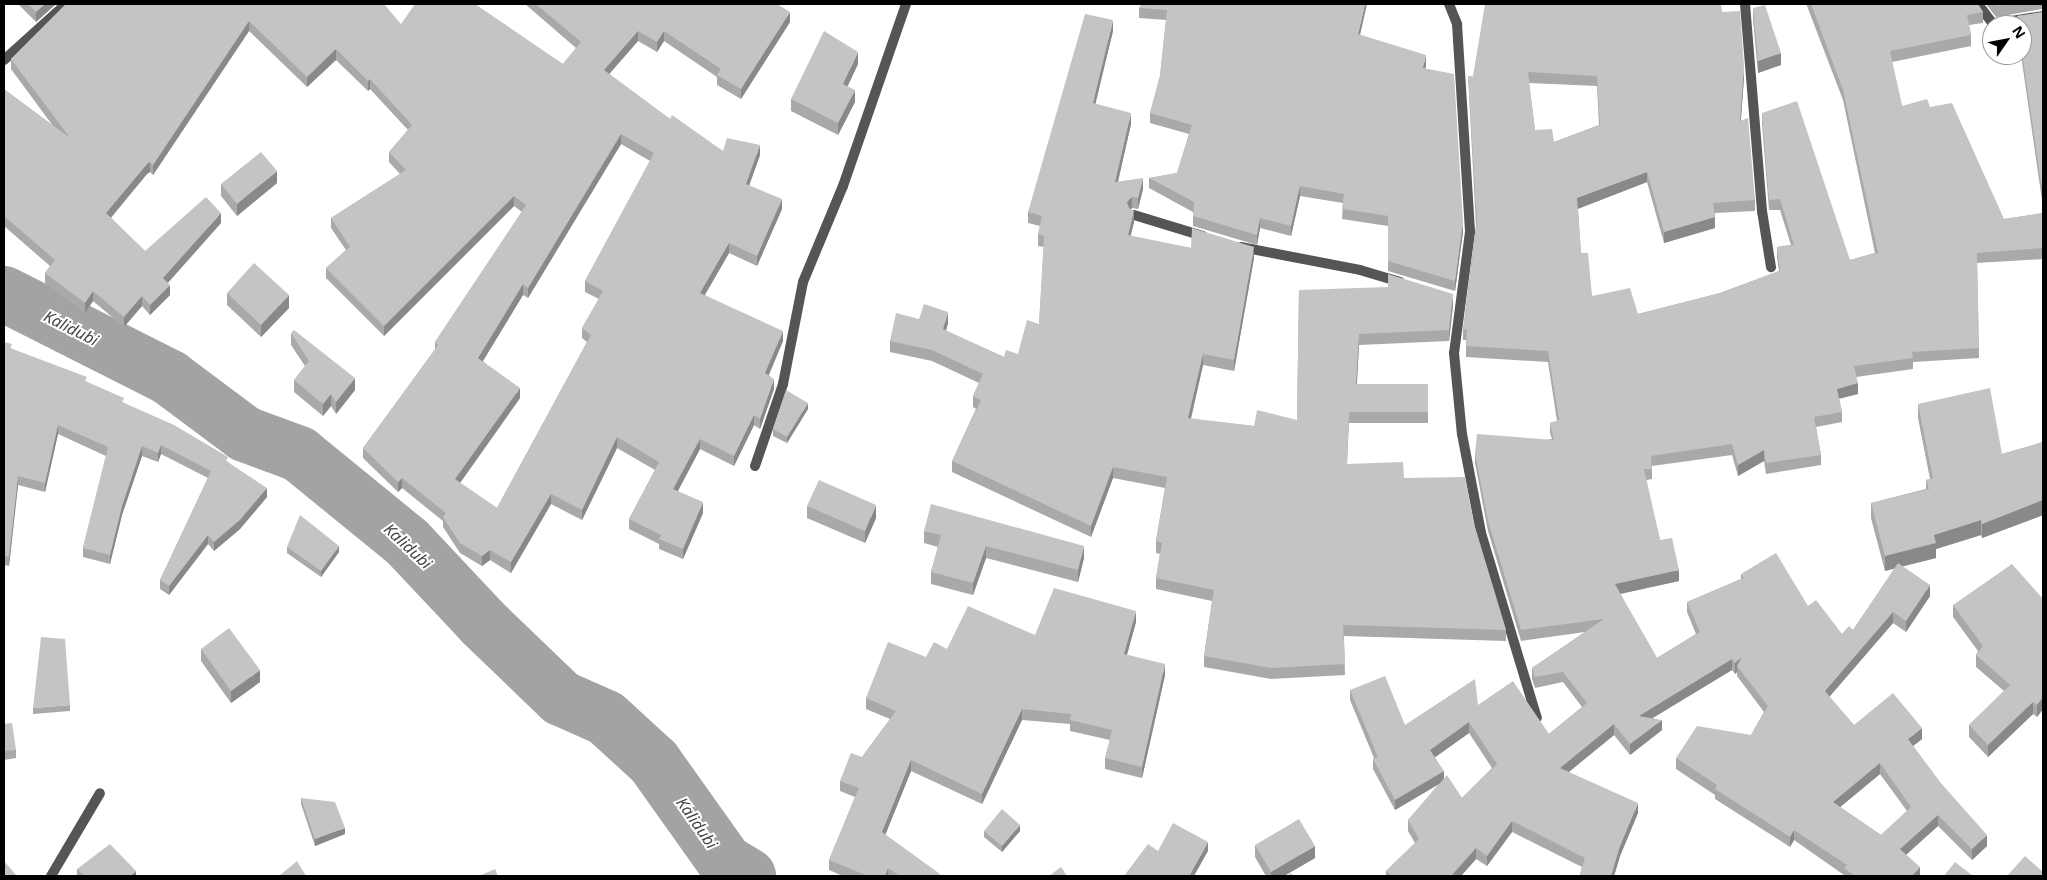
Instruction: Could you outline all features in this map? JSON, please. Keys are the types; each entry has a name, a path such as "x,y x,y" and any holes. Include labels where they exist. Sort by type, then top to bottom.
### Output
{"street":[{"path":"4,60 66,4"},
{"path":"755,466 783,384 803,282 843,186 906,4"},
{"path":"1449,4 1457,24 1470,232 1455,298 1454,352 1462,434 1481,534 1538,718"},
{"path":"1745,4 1762,211 1771,267"},
{"path":"1978,4 1993,24 2043,16"},
{"path":"1134,215 1210,238"},
{"path":"1229,244 1257,252 1360,270 1414,286"},
{"path":"51,876 100,793"}],"building":[{"path":"28,4 45,4 36,12"},
{"path":"66,4 384,4 401,24 415,4 475,4 563,64 581,42 536,4 777,4 790,12 741,89 717,75 721,69 664,31 657,42 638,31 604,70 670,119 672,115 723,151 727,138 760,145 746,184 782,199 757,256 729,243 700,293 783,331 765,373 774,379 760,419 754,415 734,456 700,439 673,489 703,502 683,549 659,539 661,535 629,519 659,462 617,437 582,510 551,494 511,562 490,550 482,556 460,543 443,517 446,513 402,478 398,482 363,448 438,345 435,342 526,205 514,196 384,326 326,268 350,247 331,218 406,170 389,152 412,125 370,79 368,81 336,49 307,77 249,21 153,165 150,162 147,164 106,213 145,251 206,197 221,213 163,278 170,285 150,305 142,296 124,317 93,291 85,303 45,273 55,260 4,216 4,89 70,138 11,59","holes":["621,134 654,153 585,281 603,291 582,328 591,335 497,508 455,479 520,388 478,358 523,284 528,288"]},
{"path":"1142,4 1365,4 1358,34 1426,55 1423,68 1454,74 1463,222 1455,281 1388,261 1388,216 1342,209 1344,194 1300,186 1291,226 1260,218 1257,235 1193,216 1194,202 1149,178 1177,173 1192,125 1150,113 1160,76 1167,10 1139,8"},
{"path":"1485,4 1721,4 1722,12 1740,11 1744,66 1740,121 1748,118 1755,200 1713,203 1715,217 1664,232 1647,172 1577,198 1581,253 1588,253 1592,296 1630,288 1638,314 1720,293 1780,271 1777,247 1794,245 1780,199 1769,200 1762,113 1797,101 1850,260 1878,253 1843,90 1811,4 1978,4 1983,12 1967,15 1971,35 1890,51 1902,106 1927,99 1930,107 1952,103 2004,219 2043,213 2043,248 1977,253 1979,348 1912,352 1913,358 1854,366 1858,383 1837,389 1842,412 1814,417 1821,455 1766,463 1764,450 1738,465 1732,444 1651,456 1652,469 1644,469 1660,540 1672,538 1679,570 1615,584 1657,658 1700,632 1687,602 1744,578 1741,574 1776,553 1808,606 1816,600 1842,634 1849,626 1853,630 1898,563 1930,585 1906,621 1893,612 1825,691 1854,725 1893,693 1922,728 1908,739 1940,782 1987,835 1972,849 1938,815 1900,849 1920,867 1912,876 1855,876 1844,868 1847,865 1794,830 1790,837 1715,789 1717,785 1676,758 1697,726 1751,735 1768,706 1737,666 1742,657 1735,663 1732,659 1639,716 1662,720 1630,744 1614,724 1560,768 1638,803 1620,846 1611,876 1587,876 1580,874 1585,858 1512,821 1487,856 1476,848 1451,876 1392,876 1386,871 1419,839 1408,820 1447,775 1462,798 1497,764 1469,722 1430,750 1444,771 1395,800 1373,759 1378,757 1350,690 1385,676 1405,725 1475,679 1478,705 1513,681 1549,734 1587,703 1563,672 1535,677 1532,668 1604,619 1521,630 1488,521 1475,453 1477,434 1554,440 1550,423 1559,420 1548,351 1466,346 1467,329 1463,330 1477,222 1468,76 1473,77","holes":["1528,72 1597,76 1600,125 1554,142 1552,129 1535,130","1880,763 1911,807 1881,835 1833,802"]},
{"path":"1765,5 1781,53 1758,61 1753,8"},
{"path":"2043,12 2043,197 2024,65 2032,65 2032,15 2024,15"},
{"path":"1085,14 1113,20 1093,103 1131,113 1115,182 1143,178 1138,198 1132,197 1127,202 1129,208 1134,211 1128,235 1191,248 1192,228 1254,247 1234,360 1203,354 1188,418 1254,426 1257,410 1297,420 1299,290 1388,287 1388,274 1453,294 1449,330 1359,334 1356,384 1428,384 1428,412 1349,412 1347,464 1403,462 1404,478 1465,477 1474,524 1506,630 1343,625 1345,664 1271,668 1204,656 1214,590 1156,578 1162,543 1156,541 1167,477 1113,467 1091,526 952,461 981,400 973,396 983,374 932,350 890,341 896,313 919,319 924,304 948,312 943,329 1004,357 1006,350 1018,354 1027,320 1039,324 1044,236 1038,234 1042,216 1028,212"},
{"path":"824,31 858,52 843,84 855,90 838,123 791,99"},
{"path":"261,152 277,171 237,204 221,184"},
{"path":"254,263 289,295 261,325 227,293"},
{"path":"294,330 355,378 336,402 331,394 323,404 294,380 309,361 291,333"},
{"path":"4,342 12,344 10,348 87,377 85,381 124,398 122,402 174,425 228,457 226,461 267,488 240,520 214,542 208,535 169,586 160,580 211,471 161,445 158,453 142,446 122,506 110,555 83,548 108,447 58,425 45,483 18,476 9,557 4,556"},
{"path":"1990,388 2002,454 2043,442 2043,500 1982,524 1981,520 1934,535 1936,543 1885,556 1871,503 1929,489 1926,480 1933,478 1918,404"},
{"path":"786,390 808,403 787,437 773,429"},
{"path":"819,480 876,505 865,531 807,506"},
{"path":"931,504 1084,546 1078,570 986,546 973,583 931,572 941,535 924,531"},
{"path":"300,515 339,546 321,571 287,547"},
{"path":"2012,564 2043,599 2043,697 2037,705 2033,702 1988,745 1969,725 2010,685 1976,655 1983,646 1953,605"},
{"path":"1054,588 1136,611 1124,654 1165,664 1142,767 1105,758 1112,730 1070,720 1071,714 1022,709 982,794 911,760 882,832 940,874 939,876 900,876 888,868 885,876 868,876 829,860 859,788 840,781 851,753 862,757 896,711 866,698 888,642 926,657 934,642 947,649 968,606 1035,635"},
{"path":"229,628 260,670 231,691 201,649"},
{"path":"41,637 65,639 70,705 33,708"},
{"path":"12,723 16,750 4,751 4,724"},
{"path":"301,798 335,802 345,828 315,839"},
{"path":"1002,809 1020,825 1002,846 984,831"},
{"path":"1299,819 1315,846 1271,872 1255,845"},
{"path":"1173,823 1208,842 1189,876 1124,876 1148,844 1158,851"},
{"path":"110,844 136,871 130,876 85,876 77,869"},
{"path":"2025,856 2043,872 2043,876 2007,876"},
{"path":"4,861 17,876 4,876"},
{"path":"297,861 306,876 279,876"},
{"path":"1955,862 1973,876 1944,876"},
{"path":"1061,867 1067,876 1049,876"},
{"path":"495,869 498,876 479,876"}],"waterway":[{"name":"Kalidubi","path":"4,294 170,378 245,434 299,454 407,542 482,622 561,698 606,718 654,762 725,862 748,876"}]}
